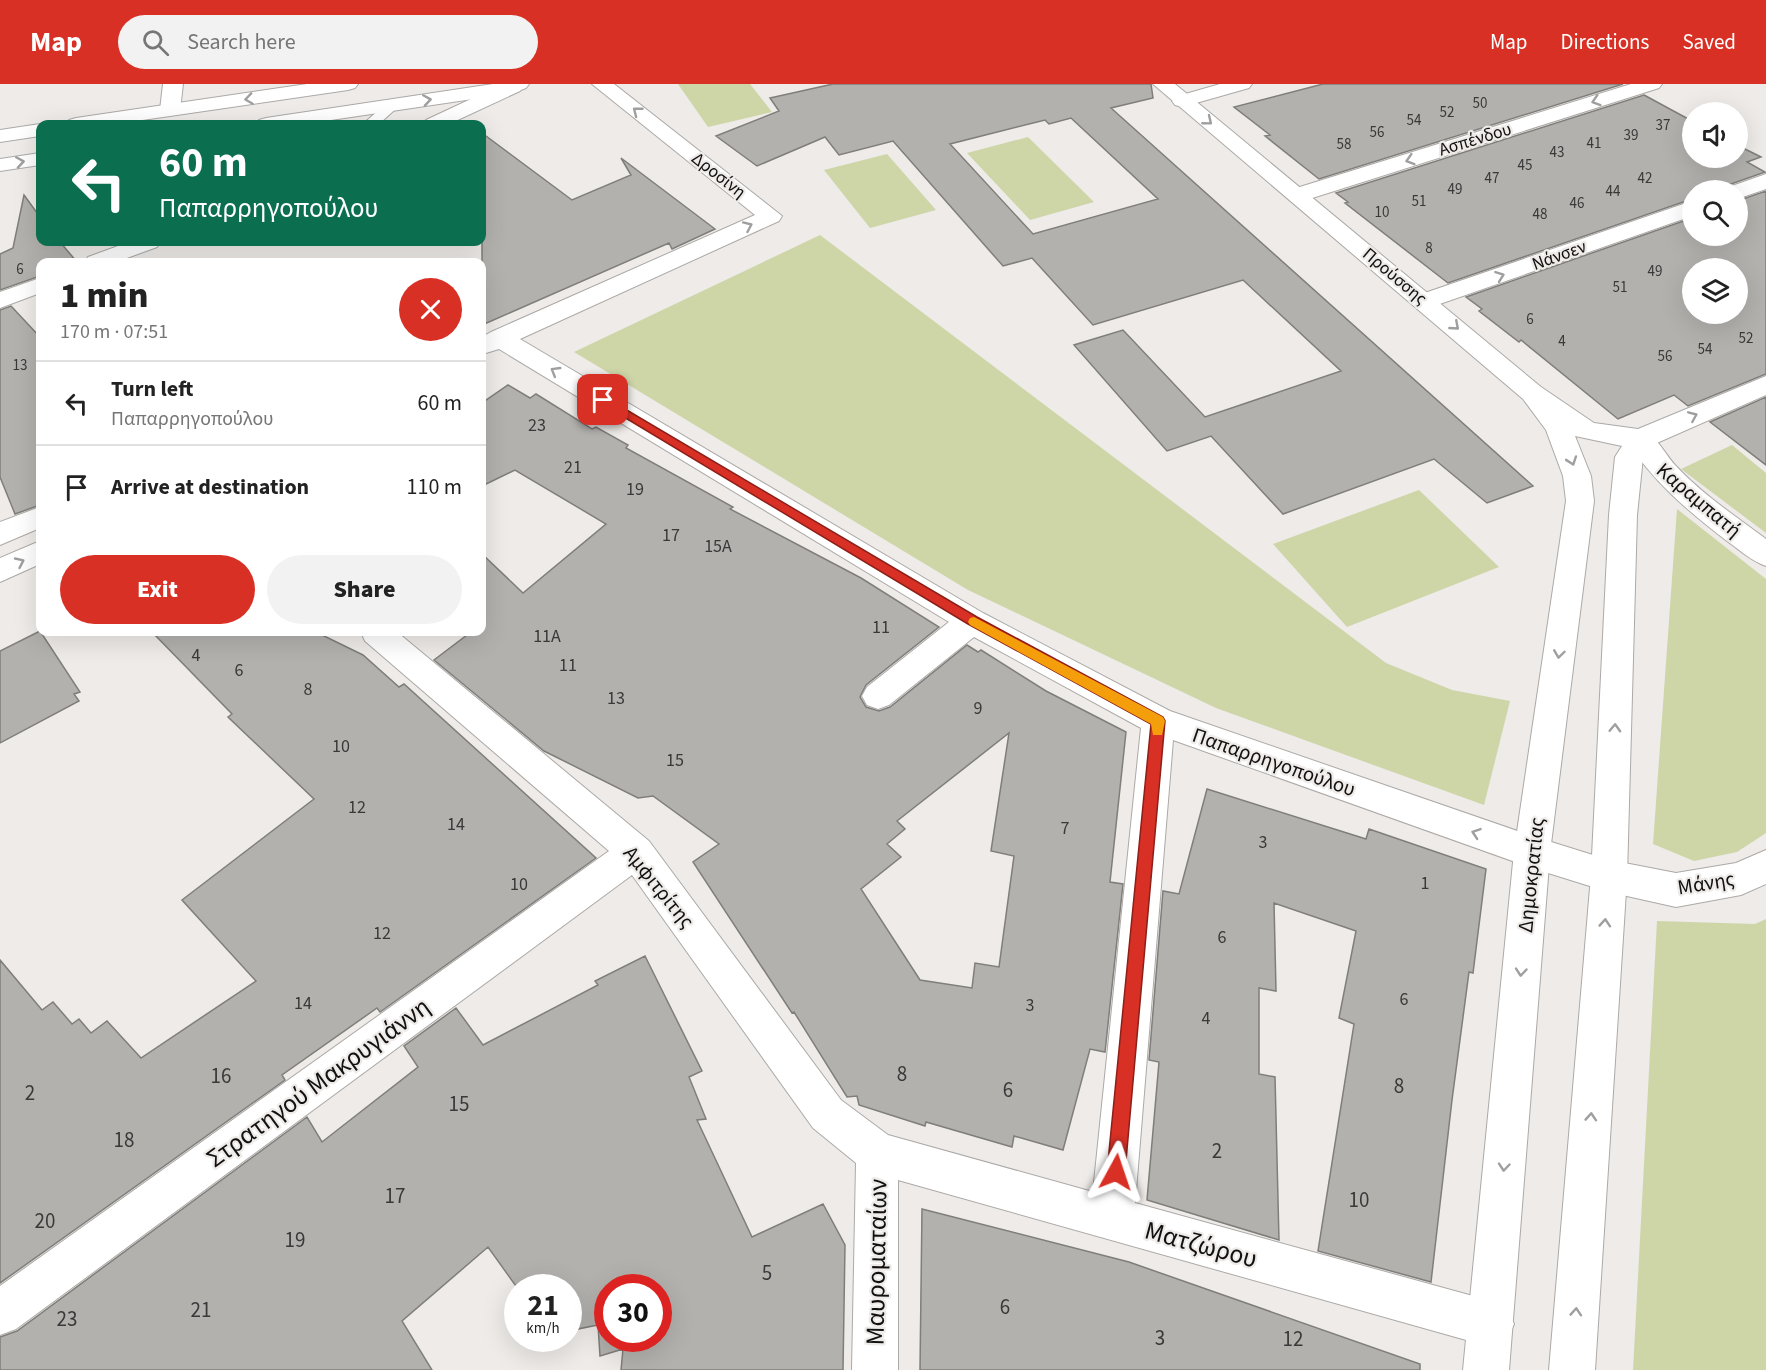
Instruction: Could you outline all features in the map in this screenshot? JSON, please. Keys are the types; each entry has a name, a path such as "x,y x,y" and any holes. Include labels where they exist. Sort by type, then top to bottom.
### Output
{"street":[{"path":"170,110 173,84"},
{"path":"103,120 348,84"},
{"name":"Δροσίνη","path":"488,339 771,216 602,84"},
{"name":"Προύσσης","path":"1163,84 1425,301 1532,393 1584,429 1640,439"},
{"path":"1182,100 1242,84"},
{"name":"Ασπένδου","path":"1298,195 1652,84"},
{"path":"294,120 516,85"},
{"path":"442,120 516,85"},
{"path":"0,136 36,131"},
{"path":"0,165 36,160"},
{"path":"1748,188 1766,181"},
{"name":"Νάνσεν","path":"1425,301 1682,211"},
{"path":"107,258 138,246"},
{"path":"0,301 36,287"},
{"name":"Παπαρρηγοπούλου","path":"488,339 972,621 1158,721 1532,852 1609,876"},
{"path":"1572,1370 1609,876 1623,515 1629,458 1640,439 1765,386"},
{"name":"Δημοκρατίας","path":"1486,1370 1532,852 1580,501 1577,476 1559,428 1532,393"},
{"name":"Καραμπατή","path":"1640,439 1652,460 1674,483 1766,555"},
{"path":"0,534 36,518"},
{"path":"0,571 36,554"},
{"path":"878,696 972,621"},
{"name":"Αμφιτρίτης","path":"381,636 636,852 827,1114 877,1153"},
{"path":"1112,1219 1158,721"},
{"name":"Στρατηγού Μακρυγιάννη","path":"0,1313 636,852"},
{"name":"Μάνης","path":"1609,876 1676,890 1741,879 1766,866"},
{"name":"Ματζώρου","path":"877,1153 1491,1324"},
{"name":"Μαυροματαίων","path":"875,1370 877,1153"}],"lane":[{"path":"375,120 393,105"}],"green space":[{"path":"678,84 750,84 772,112 708,127"},
{"path":"1028,137 1094,202 1030,220 967,153"},
{"path":"887,154 936,210 870,228 824,170"},
{"path":"820,235 1386,663 1452,690 1510,701 1484,805 1216,708 968,590 574,352"},
{"path":"1732,445 1766,473 1766,533 1681,469"},
{"path":"1419,490 1499,567 1347,627 1273,544"},
{"path":"1677,509 1766,579 1766,833 1737,852 1694,861 1653,844"},
{"path":"1766,919 1766,1370 1633,1370 1657,921 1755,924"}],"building":[{"path":"833,84 1151,84 1153,98 1111,108 1533,486 1487,503 1434,459 1283,514 1211,436 1167,451 1074,345 1123,330 1205,417 1341,371 1243,280 1093,325 1032,258 1003,266 893,141 839,155 825,137 757,166 716,136 779,111 770,98","holes":["1071,118 1158,199 1033,234 950,144 1045,120 1049,124"]},
{"path":"1323,84 1623,84 1319,179 1265,136 1270,135 1234,107"},
{"path":"1644,95 1682,116 1682,168 1748,168 1748,163 1765,172 1742,180 1682,180 1682,202 1448,283 1345,203 1348,202 1336,193"},
{"path":"486,136 572,200 631,175 621,158 715,229 672,249 669,243 486,323 486,258 482,258 482,246 486,246"},
{"path":"1748,150 1761,157 1748,162"},
{"path":"1766,191 1766,374 1688,406 1674,395 1618,419 1521,340 1519,342 1479,311 1482,309 1466,297 1682,221 1682,246 1748,246 1748,197"},
{"path":"24,195 36,212 36,246 63,246 74,258 36,258 36,277 0,290 0,254 13,248"},
{"path":"11,306 36,333 36,506 15,514 0,477 0,310"},
{"path":"508,385 530,398 536,394 592,429 596,427 628,445 626,448 733,507 730,509 861,578 939,627 866,685 860,697 866,707 879,711 890,707 967,645 978,652 981,650 1046,691 1126,732 1110,882 1123,884 1105,1052 1090,1049 1063,1150 1014,1136 1012,1147 926,1122 925,1126 859,1105 857,1096 847,1097 794,1012 792,1013 693,862 719,844 653,796 638,798 544,751 434,660 466,636 486,636 486,558 523,593 606,524 515,470 486,484 486,400","holes":["1009,733 991,851 1014,856 999,967 975,963 972,988 920,980 861,889 901,857 887,844 905,829 897,821"]},
{"path":"1766,397 1766,465 1710,422"},
{"path":"36,633 36,636 43,636 80,692 74,694 79,701 0,743 0,651"},
{"path":"156,636 324,636 363,655 399,687 404,684 596,858 380,1012 377,1008 282,1075 285,1080 0,1283 0,960 42,1010 53,1002 72,1024 79,1019 91,1033 107,1021 141,1058 256,981 182,900 314,799 228,717 232,714"},
{"path":"1207,789 1366,839 1369,829 1486,869 1473,973 1469,972 1431,1282 1318,1251 1354,1024 1339,1018 1356,931 1274,903 1276,991 1259,988 1259,1074 1275,1077 1279,1240 1147,1200 1159,1062 1149,1060 1163,891 1179,894"},
{"path":"645,956 702,1071 689,1077 706,1119 697,1120 752,1237 823,1204 845,1245 843,1370 621,1370 623,1352 672,1352 672,1274 594,1274 594,1326 582,1328 582,1274 507,1274 488,1247 402,1321 432,1370 0,1370 0,1337 17,1331 307,1117 322,1142 418,1067 404,1046 456,1008 483,1045 598,985 595,981"},
{"path":"922,1209 1129,1262 1420,1364 1420,1370 920,1370"},
{"path":"600,1352 613,1352 600,1356"}],"slow traffic":[{"path":"974,622 1158,721 1157,731"}],"route":[{"path":"603,400 972,621 1158,721 1116,1172"}]}
